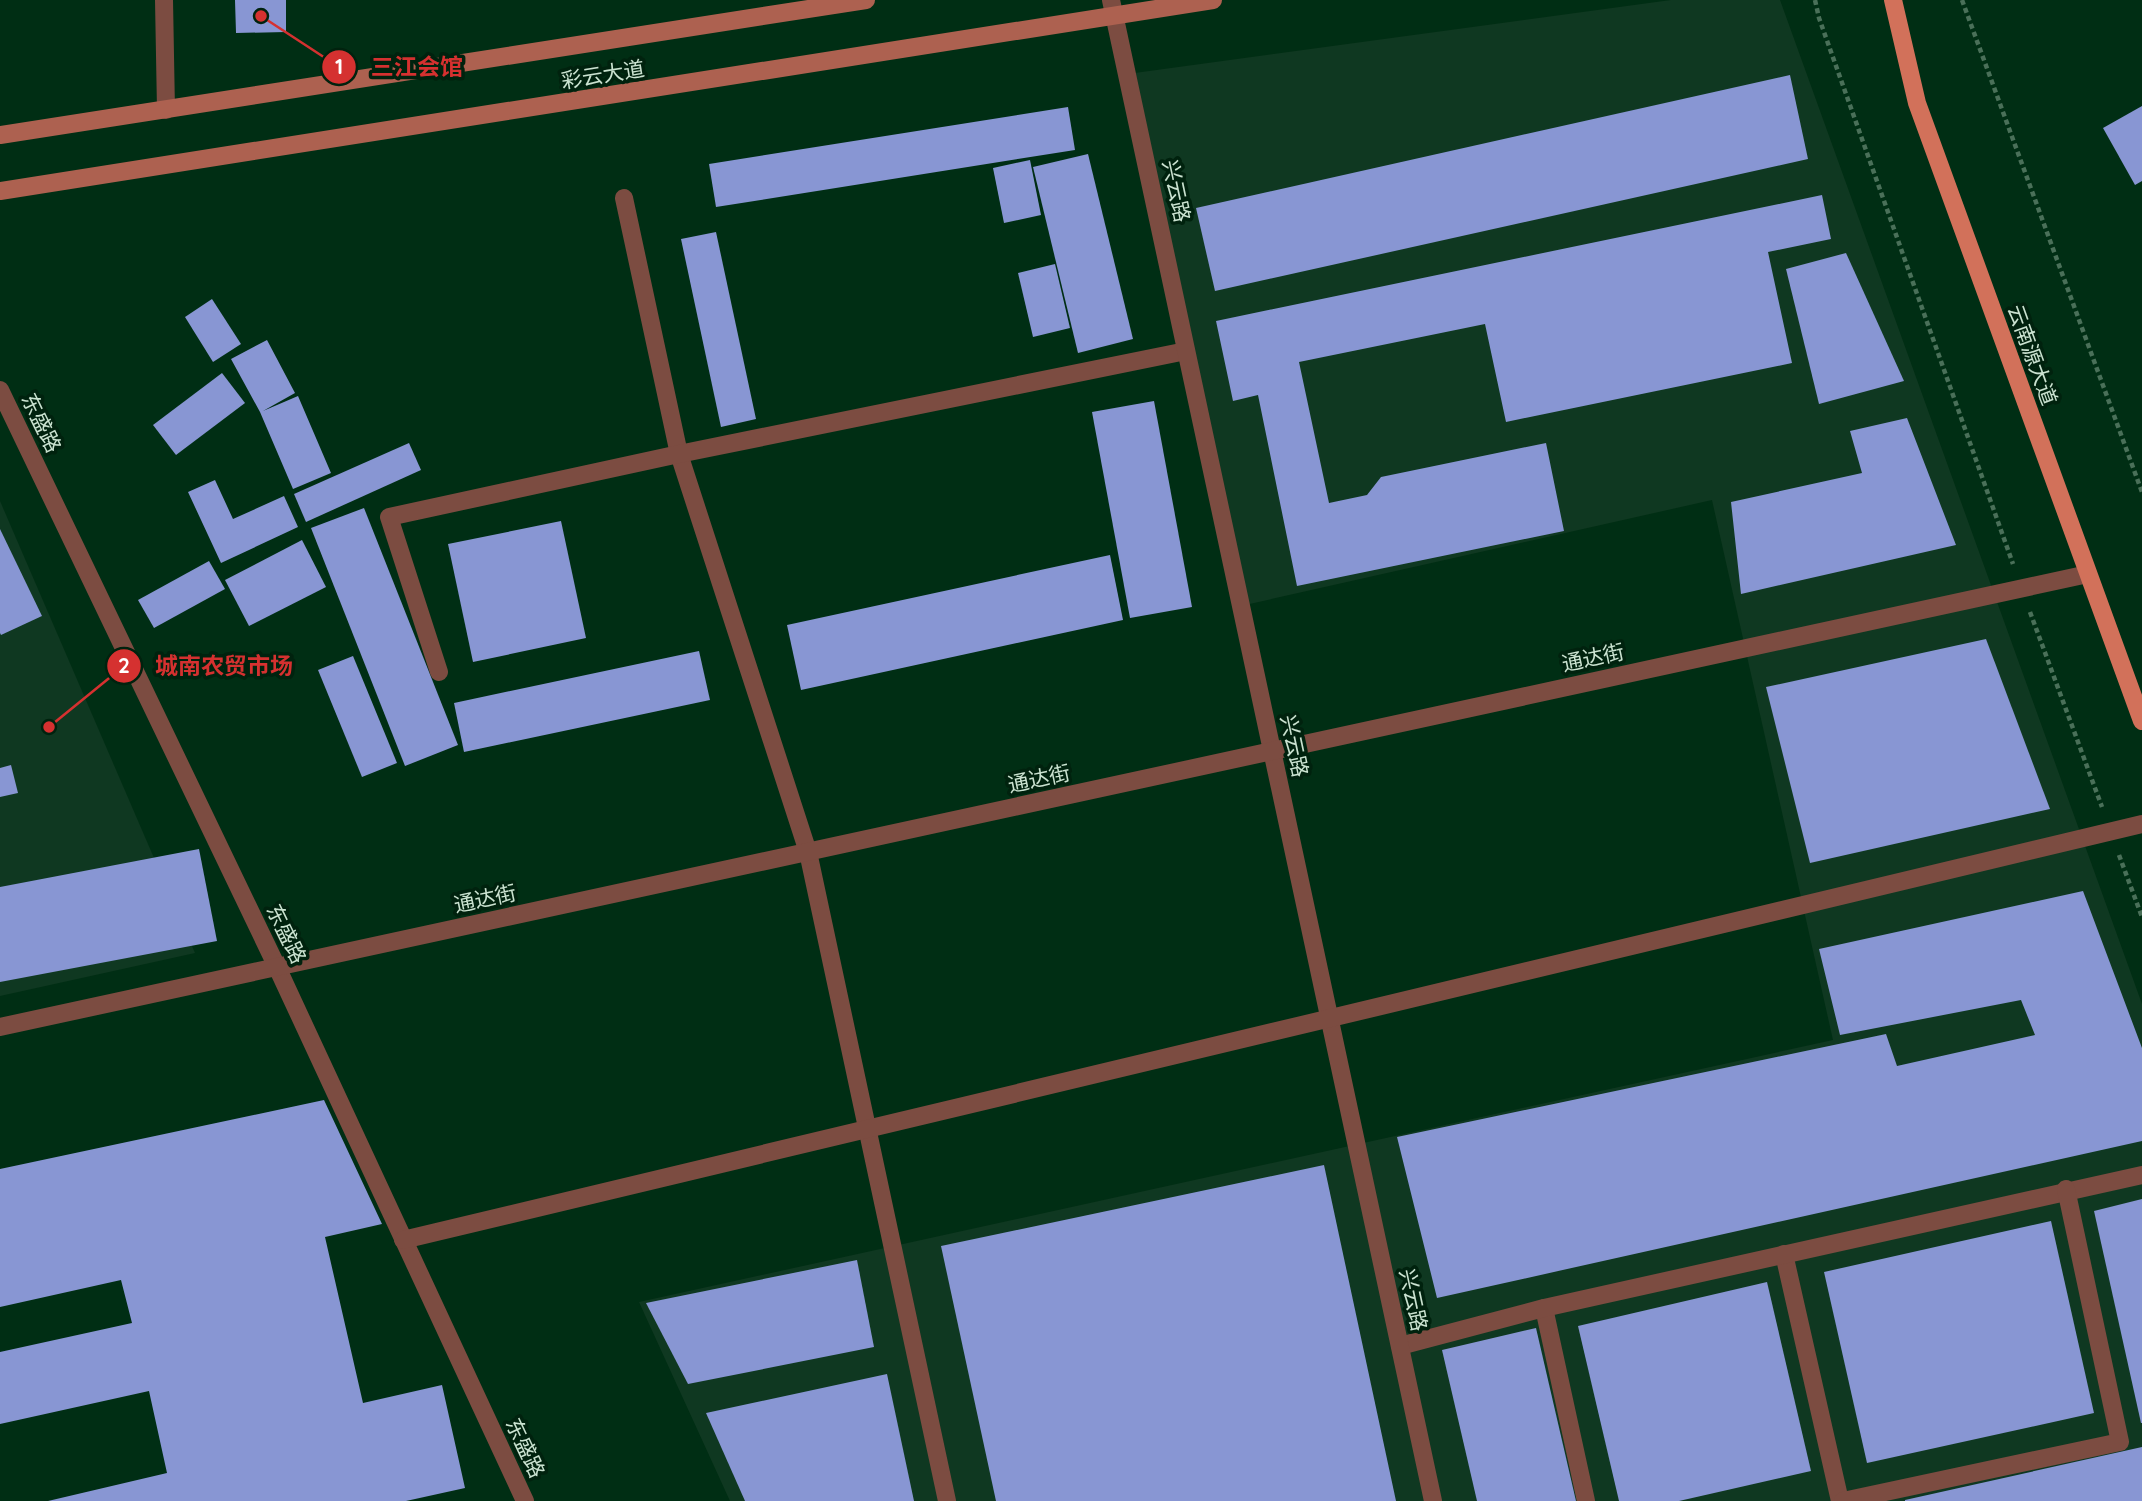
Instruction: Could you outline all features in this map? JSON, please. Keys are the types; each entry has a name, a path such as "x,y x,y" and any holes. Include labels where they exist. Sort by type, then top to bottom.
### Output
{"main road":[{"name":"彩云大道","path":"0,135 866,0"},
{"name":"彩云大道","path":"0,191 1113,8 1213,0"},
{"name":"云南源大道","path":"1893,0 1917,103 2142,721"}],"street":[{"path":"164,0 166,110"},
{"name":"兴云路","path":"1113,8 1433,1501"},
{"path":"624,198 679,454 808,852 947,1501"},
{"path":"439,672 389,517 679,454 1186,351"},
{"name":"东盛路","path":"0,390 277,967 525,1501"},
{"name":"通达街","path":"0,1027 2088,574"},
{"path":"402,1240 2142,824"},
{"path":"1400,1346 1544,1308 2066,1189 2142,1175"},
{"path":"1784,1254 1841,1501 2120,1442 2066,1189"},
{"path":"1544,1308 1586,1501"}],"path":[{"path":"1815,0 1823,31 2021,589 2142,916"},
{"path":"1962,0 2142,492"}],"shaded area":[{"path":"1671,0 1780,0 2142,1004 2142,1501 730,1501 639,1302 1833,1040 1712,500 1236,607 1120,75"},
{"path":"0,501 195,953 0,996"}],"building":[{"path":"235,0 286,0 286,32 236,33"},
{"path":"1790,75 1808,159 1215,291 1196,208"},
{"path":"2142,106 2142,181 2135,185 2103,128"},
{"path":"1068,107 1075,150 716,207 709,164"},
{"path":"1088,154 1133,339 1078,353 1033,167"},
{"path":"1030,160 1041,215 1004,223 993,168"},
{"path":"1822,195 1831,239 1768,252 1792,363 1506,422 1485,324 1299,362 1329,503 1367,495 1381,477 1546,443 1564,531 1297,586 1258,395 1233,401 1216,321"},
{"path":"716,232 756,419 721,427 681,239"},
{"path":"1846,253 1904,381 1819,404 1786,269"},
{"path":"1055,264 1070,328 1033,337 1018,273"},
{"path":"212,299 241,344 213,362 185,317"},
{"path":"267,340 295,393 263,411 298,396 331,473 293,489 260,412 231,359"},
{"path":"222,373 245,403 176,455 153,425"},
{"path":"1154,401 1192,607 1130,618 1092,412"},
{"path":"1907,418 1956,545 1741,594 1731,502 1862,473 1850,431"},
{"path":"409,443 421,470 306,522 294,494"},
{"path":"215,480 233,519 284,496 298,527 221,563 188,492"},
{"path":"364,508 458,745 405,766 311,528"},
{"path":"561,521 586,638 473,662 448,544"},
{"path":"0,529 42,616 1,635 0,633"},
{"path":"302,540 326,587 249,626 225,580"},
{"path":"1110,555 1123,620 801,690 787,625"},
{"path":"209,561 225,589 154,628 138,600"},
{"path":"1986,639 2050,809 1810,863 1766,687"},
{"path":"699,651 710,700 464,752 454,703"},
{"path":"353,656 397,763 362,777 318,670"},
{"path":"11,765 18,793 0,797 0,768"},
{"path":"199,849 217,941 0,982 0,887"},
{"path":"2083,891 2142,1048 2142,1141 1437,1298 1397,1137 1886,1034 1897,1066 2035,1035 2021,1000 1840,1035 1819,949"},
{"path":"324,1100 382,1224 325,1237 363,1403 442,1385 465,1488 406,1501 48,1501 167,1473 149,1391 0,1424 0,1352 132,1323 121,1280 0,1307 0,1169"},
{"path":"1324,1165 1396,1501 996,1501 941,1246"},
{"path":"2142,1199 2142,1423 2141,1423 2094,1211"},
{"path":"2051,1221 2094,1413 1867,1463 1824,1272"},
{"path":"857,1260 874,1347 688,1384 646,1303"},
{"path":"1767,1282 1811,1471 1679,1501 1619,1501 1578,1326"},
{"path":"1536,1328 1576,1501 1477,1501 1442,1350"},
{"path":"887,1374 914,1501 745,1501 706,1413"},
{"path":"2142,1447 2142,1501 1905,1501 1905,1500"}],"place":[{"name":"三江会馆","path":"261,16"},
{"name":"城南农贸市场","path":"49,727"}]}
